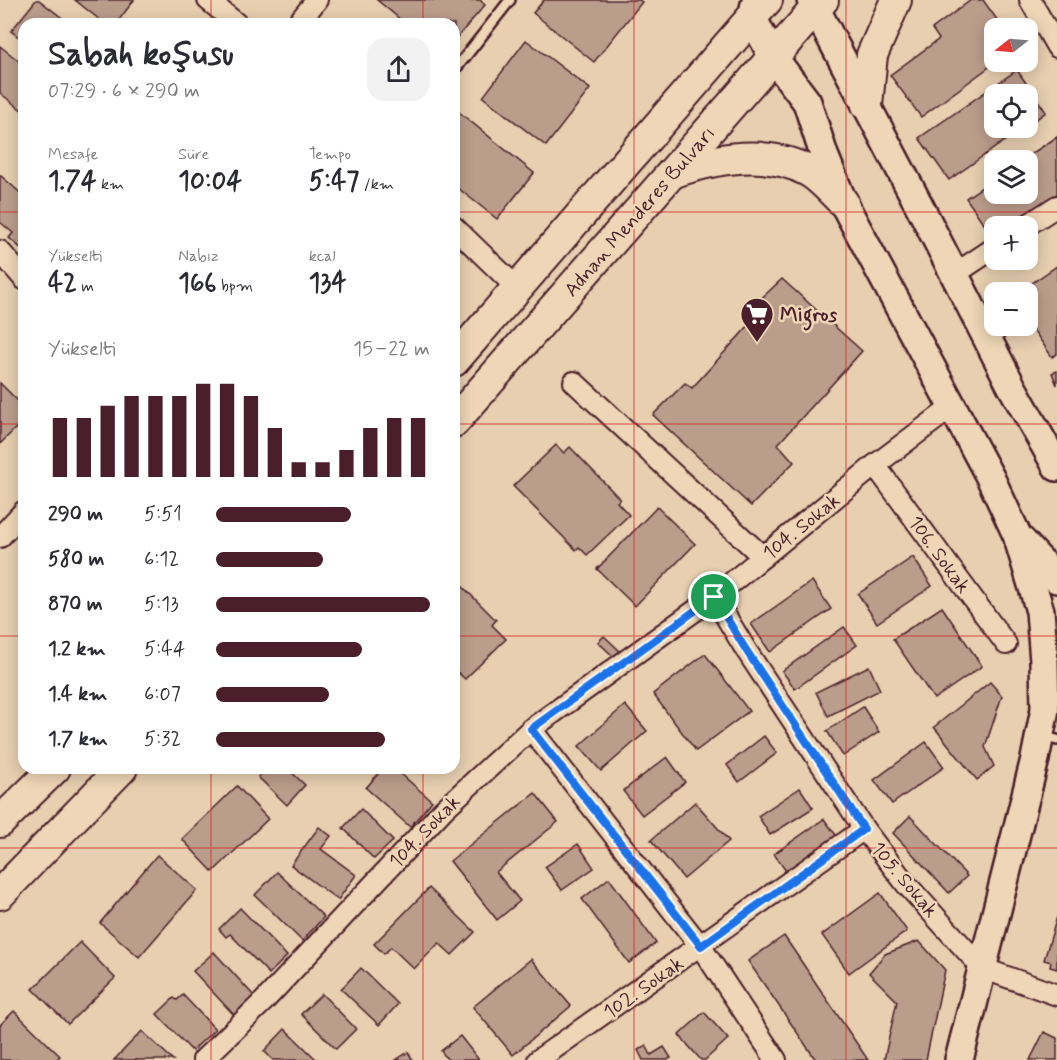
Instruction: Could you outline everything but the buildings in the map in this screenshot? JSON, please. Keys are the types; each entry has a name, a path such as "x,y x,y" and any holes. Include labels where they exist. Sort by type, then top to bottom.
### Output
{"main road":[{"path":"867,105 872,56 896,0"},
{"path":"816,3 1012,387 1057,467"},
{"name":"Adnan Menderes Bulvarı","path":"460,415 773,57 816,3"},
{"path":"759,6 773,57 807,102 824,155 843,202 990,477 1017,536 1051,653 1045,709 1035,759 959,1060"},
{"name":"Adnan Menderes Bulvarı","path":"460,354 759,6"},
{"path":"672,173 698,164 727,159 746,158 788,162 810,172 843,202"},
{"path":"1017,536 1057,579"},
{"path":"1035,759 1056,738"},
{"path":"0,822 49,774"},
{"path":"0,894 116,774"}],"street":[{"path":"208,0 230,18"},
{"path":"302,18 317,0"},
{"path":"1031,0 1057,47"},
{"path":"1038,218 1057,206"},
{"path":"460,234 518,289"},
{"path":"0,251 18,272"},
{"path":"955,274 984,255"},
{"path":"574,382 763,557"},
{"name":"104. Sokak","path":"203,1060 264,1000 444,808 531,729 714,597 875,465 952,407"},
{"name":"106. Sokak","path":"875,465 1006,644"},
{"path":"0,537 18,518"},
{"name":"105. Sokak","path":"714,597 746,650 864,829 906,884 982,968 1057,995"},
{"path":"531,729 701,946 776,1060"},
{"name":"102. Sokak","path":"538,1060 864,829"}],"lane":[{"path":"460,63 510,0"}],"place":[{"name":"Migros","path":"757,343"}],"route":[{"path":"714,597 746,650 864,829 701,946 531,729 714,597"}]}
